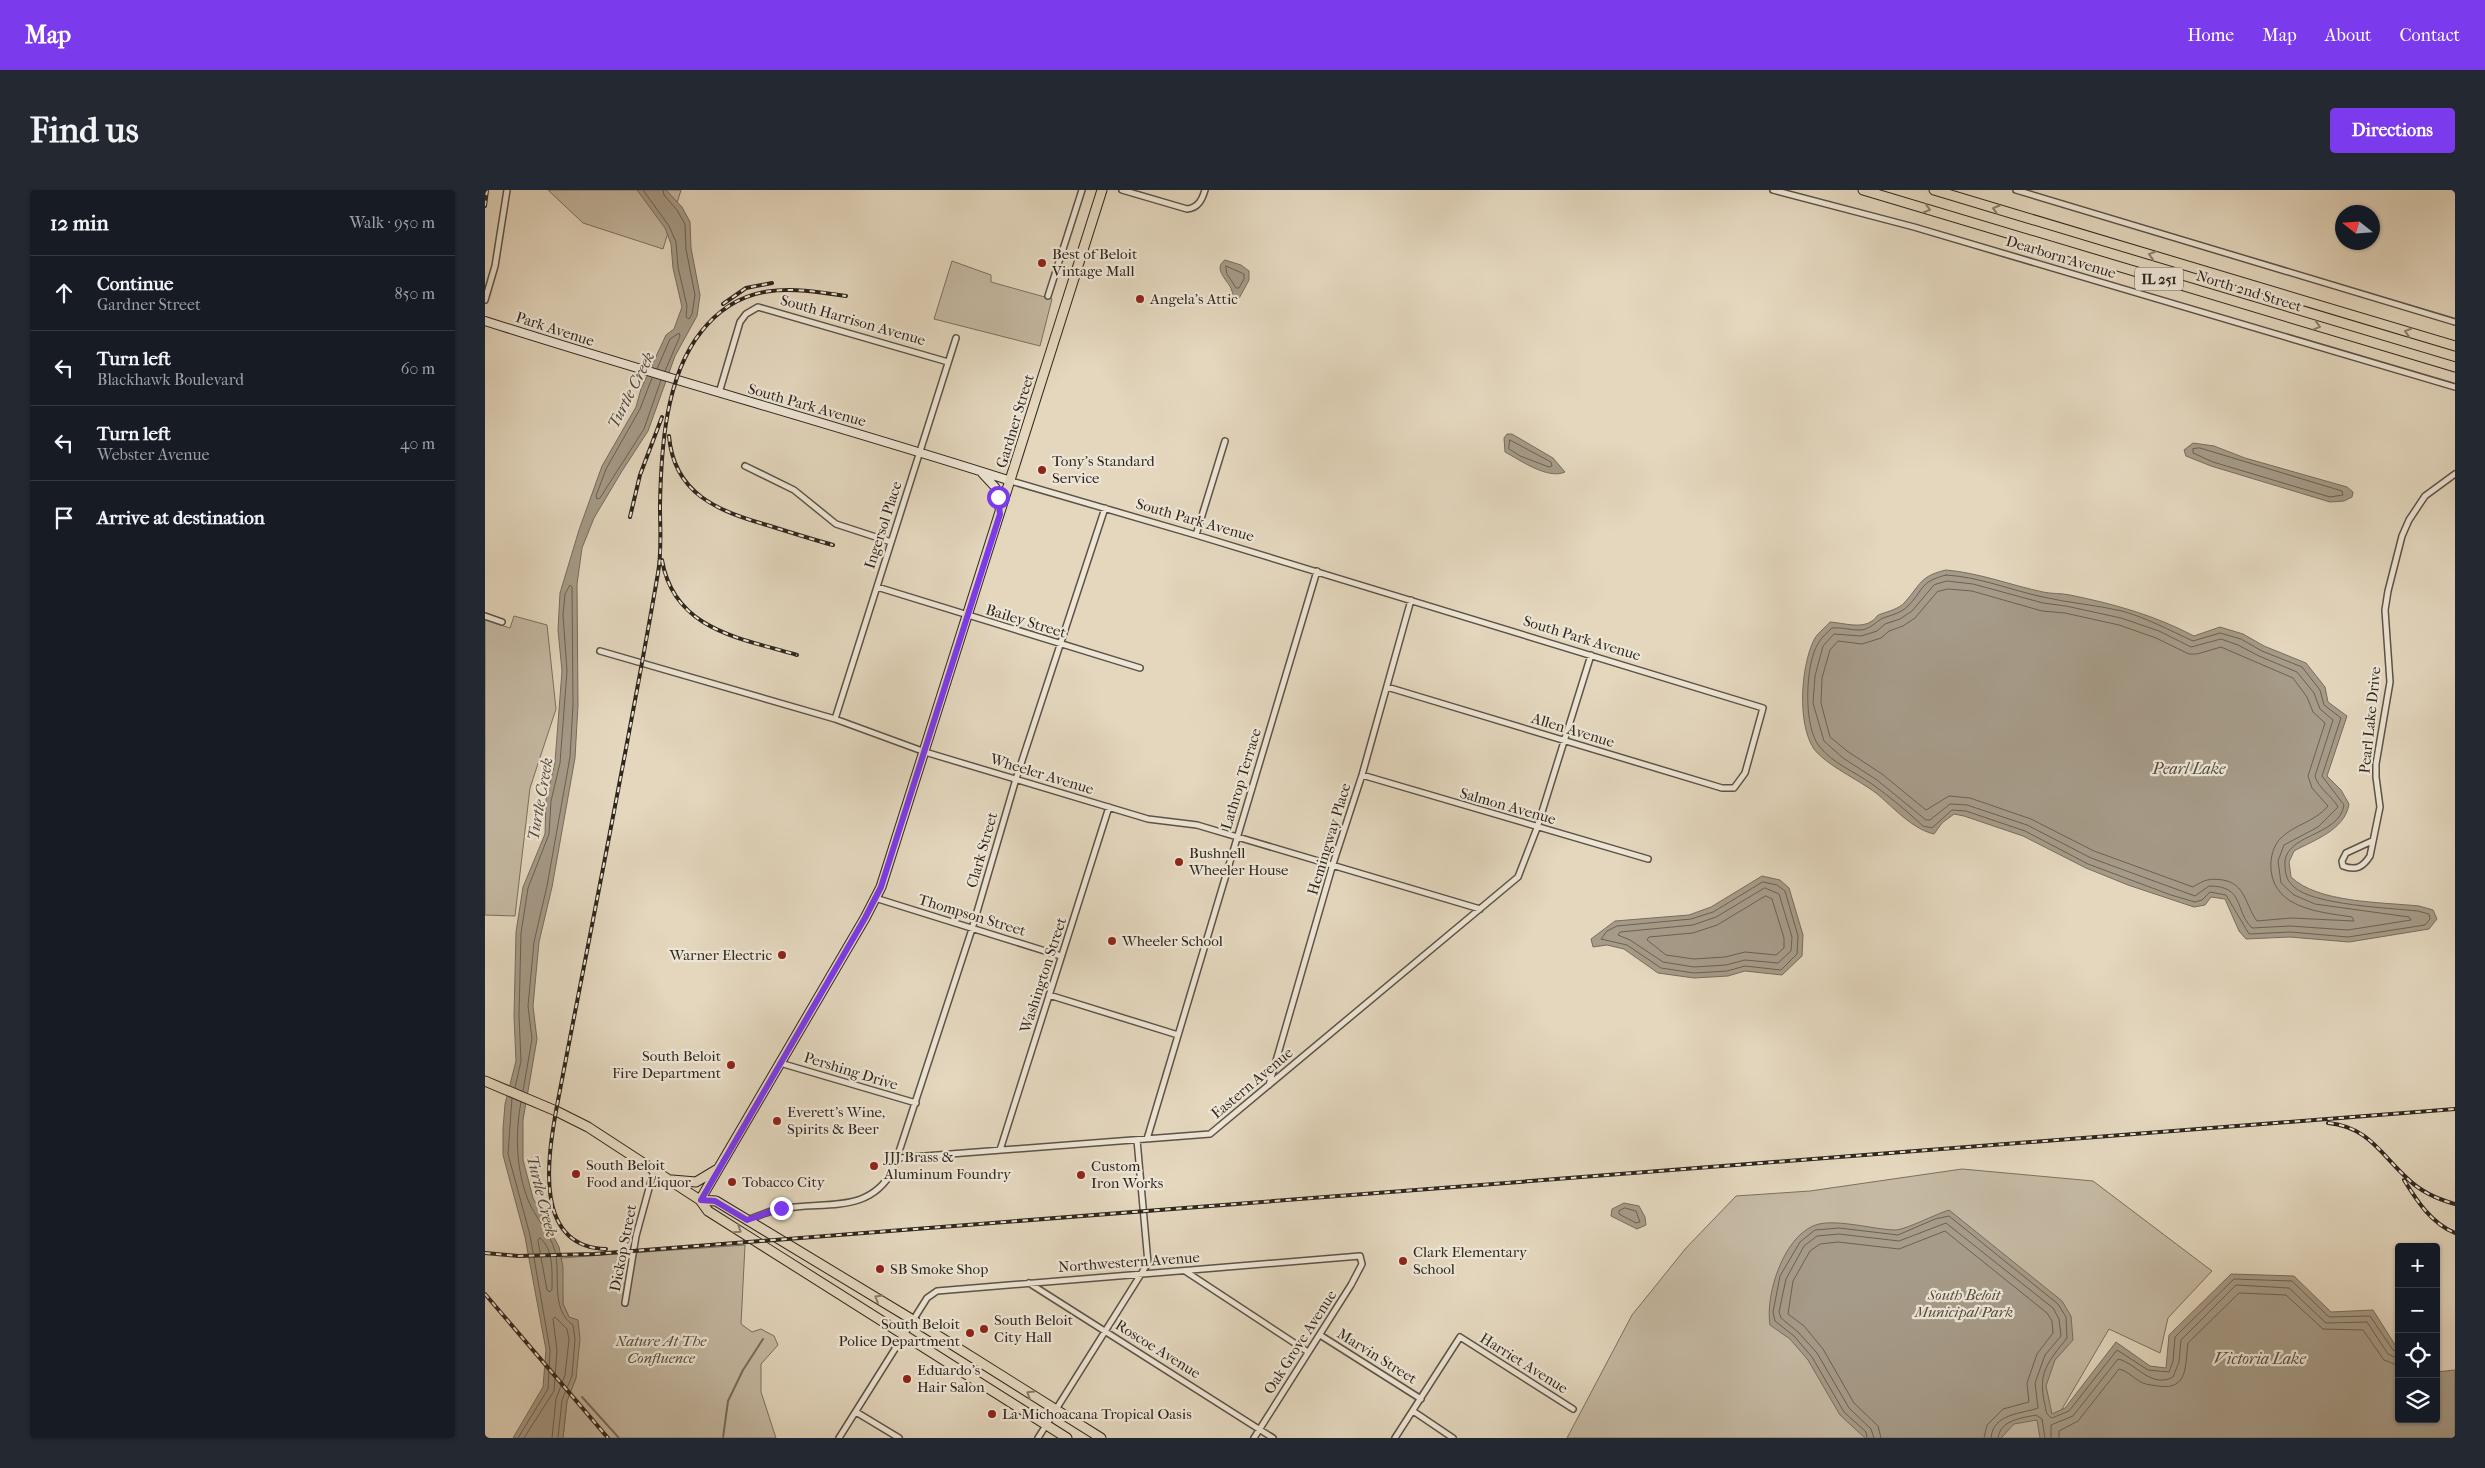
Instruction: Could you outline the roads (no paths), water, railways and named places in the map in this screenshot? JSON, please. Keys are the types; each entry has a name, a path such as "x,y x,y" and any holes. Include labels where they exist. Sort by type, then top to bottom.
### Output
{"main road":[{"name":"Gardner Street","path":"701,1200 875,898 888,866 1103,190"},
{"name":"North 2nd Street","path":"1863,190 2455,367"},
{"name":"North 2nd Street","path":"1934,190 2455,346"},
{"path":"489,1082 588,1127 701,1200 709,1211 1067,1438"},
{"path":"672,1180 697,1182 718,1168"},
{"path":"701,1200 715,1201 747,1220 913,1320 1101,1438"}],"street":[{"path":"485,300 495,266 507,190"},
{"path":"1049,296 1082,190"},
{"path":"1122,190 1184,208 1195,207 1202,199 1205,190"},
{"path":"2016,190 2455,322"},
{"name":"Dearborn Avenue","path":"1777,191 1914,227 2455,387"},
{"name":"South Harrison Avenue","path":"719,393 740,322 750,310 765,307 948,362"},
{"name":"Park Avenue","path":"485,321 618,363"},
{"name":"Ingersol Place","path":"835,720 956,338"},
{"name":"South Park Avenue","path":"618,363 920,452 1011,481 1196,534 1763,708 1745,773"},
{"path":"1196,534 1225,441"},
{"path":"745,466 794,490 835,524 891,542"},
{"path":"981,471 995,488 1000,514"},
{"name":"Pearl Lake Drive","path":"2372,841 2347,853 2342,861 2343,866 2351,869 2358,868 2370,856 2380,808 2377,764 2390,682 2385,610 2388,591 2402,536 2409,520 2425,496 2455,474"},
{"name":"Clark Street","path":"747,1220 781,1208 856,1202 875,1194 888,1180 899,1158 972,929 1016,779 1105,508"},
{"name":"Lathrop Terrace","path":"1147,1139 1317,571"},
{"name":"Bailey Street","path":"877,587 1059,645 1140,668"},
{"name":"Hemingway Place","path":"1269,1085 1333,864 1362,776 1411,600"},
{"path":"485,616 502,622"},
{"name":"Wheeler Avenue","path":"600,651 835,720 925,752 1109,808 1149,819 1197,825 1480,909"},
{"name":"Eastern Avenue","path":"899,1158 1211,1134 1518,877 1537,828 1591,655"},
{"name":"Allen Avenue","path":"1387,687 1722,788 1734,788 1745,773"},
{"name":"Salmon Avenue","path":"1362,776 1648,859"},
{"name":"Washington Street","path":"1001,1150 1109,808"},
{"name":"Thompson Street","path":"875,898 1061,956"},
{"path":"1049,995 1179,1035"},
{"name":"Pershing Drive","path":"780,1063 916,1104"},
{"path":"1037,1438 1143,1273 1148,1260 1137,1140"},
{"name":"Dickop Street","path":"625,1303 636,1236 654,1168"},
{"name":"Northwestern Avenue","path":"839,1438 927,1298 937,1290 1358,1256 1361,1258"},
{"name":"Oak Grove Avenue","path":"1254,1438 1320,1335 1361,1266 1361,1258"},
{"path":"1184,1270 1308,1352"},
{"name":"Roscoe Avenue","path":"1029,1282 1273,1438"},
{"name":"Marvin Street","path":"1320,1335 1421,1399"},
{"name":"Harriet Avenue","path":"1421,1399 1460,1337 1573,1409"},
{"path":"1395,1438 1421,1399"},
{"path":"1413,1411 1453,1438"},
{"path":"856,1412 899,1438"}],"water":[{"path":"637,190 666,190 682,207 690,222 691,248 700,295 697,316 675,356 648,431 594,518 582,548 577,584 578,705 575,758 552,887 539,942 533,1006 537,1039 523,1120 523,1160 533,1198 559,1247 563,1267 563,1304 569,1317 578,1320 580,1339 576,1378 567,1401 563,1438 513,1438 543,1387 546,1350 525,1237 503,1155 503,1129 505,1104 516,1061 514,1016 516,932 523,887 545,834 546,800 555,762 562,671 558,630 560,593 579,530 602,466 636,407 641,389 666,335 674,329 682,307 673,268 671,244 665,228"},
{"path":"1225,260 1241,265 1249,271 1249,280 1236,304 1231,288 1220,270 1220,266"},
{"path":"1507,434 1512,434 1553,458 1565,472 1558,474 1543,471 1505,452 1504,438"},
{"path":"2193,443 2214,446 2245,458 2347,487 2353,492 2352,497 2344,501 2330,502 2211,466 2186,456 2184,450"},
{"name":"Pearl Lake","path":"1946,570 1971,574 2043,592 2070,595 2118,606 2149,616 2194,636 2220,627 2243,634 2264,646 2306,663 2325,687 2328,702 2347,716 2327,776 2341,790 2349,804 2342,821 2335,827 2294,851 2289,862 2291,877 2303,886 2333,897 2419,906 2433,910 2437,919 2429,929 2349,942 2290,937 2246,939 2239,931 2225,899 2211,897 2205,905 2194,907 2128,885 2086,868 2023,836 1964,816 1954,814 1942,823 1934,834 1910,823 1876,793 1834,767 1814,749 1805,725 1803,711 1806,666 1814,639 1830,622 1858,625 1868,623 1877,616 1903,604 1926,578"},
{"path":"1762,876 1780,880 1789,888 1803,935 1802,956 1782,975 1745,971 1728,976 1694,978 1658,973 1624,949 1607,945 1593,947 1591,939 1615,921 1689,915 1711,907"},
{"path":"1624,1203 1639,1206 1645,1217 1646,1225 1637,1229 1611,1216 1612,1209"},
{"name":"Victoria Lake","path":"1949,1210 2062,1301 2071,1316 2073,1340 2055,1360 2046,1386 2052,1414 2065,1408 2116,1342 2150,1366 2166,1368 2169,1335 2231,1274 2294,1276 2331,1312 2373,1310 2395,1345 2395,1423 2440,1423 2440,1372 2455,1370 2455,1438 2040,1438 2037,1420 2014,1424 2001,1438 1865,1438 1840,1415 1808,1360 1790,1339 1770,1325 1770,1299 1778,1269 1785,1255 1802,1233 1813,1226 1842,1223 1896,1230"}],"waterway":[{"path":"723,1438 728,1401 743,1370 763,1339"},
{"path":"582,1397 619,1438"}],"railway":[{"path":"485,206 487,190"},
{"path":"723,304 746,288 772,283"},
{"path":"606,1249 583,1244 566,1233 556,1217 551,1196 550,1152 556,1111 658,573 662,462 667,415 672,392 689,350 701,332 716,315 733,304 749,296 767,291 805,291 846,296"},
{"path":"630,517 640,475 662,417"},
{"path":"669,436 673,456 680,472 689,486 701,497 716,506 749,520 833,545"},
{"path":"662,560 669,583 680,602 695,616 732,636 797,655"},
{"path":"485,1253 518,1256 594,1254 2455,1109"},
{"path":"2328,1123 2354,1130 2364,1136 2418,1188 2455,1204"},
{"path":"2404,1180 2432,1217 2446,1229 2455,1233"},
{"path":"485,1294 608,1438"}],"place":[{"name":"Best of Beloit Vintage Mall","path":"1042,263"},
{"name":"Angela's Attic","path":"1140,299"},
{"name":"Tony's Standard Service","path":"1042,470"},
{"name":"Bushnell Wheeler House","path":"1179,862"},
{"name":"Wheeler School","path":"1112,941"},
{"name":"Warner Electric","path":"782,955"},
{"name":"South Beloit Fire Department","path":"731,1065"},
{"name":"Everett's Wine, Spirits & Beer","path":"777,1121"},
{"name":"JJJ Brass & Aluminum Foundry","path":"874,1166"},
{"name":"South Beloit Food and Liquor","path":"576,1174"},
{"name":"Custom Iron Works","path":"1081,1175"},
{"name":"Tobacco City","path":"732,1182"},
{"name":"Clark Elementary School","path":"1403,1261"},
{"name":"SB Smoke Shop","path":"880,1269"},
{"name":"South Beloit City Hall","path":"984,1329"},
{"name":"South Beloit Police Department","path":"970,1333"},
{"name":"Eduardo's Hair Salon","path":"907,1379"},
{"name":"La Michoacana Tropical Oasis","path":"992,1414"}],"water label":[{"name":"Turtle Creek","path":"631,390"},
{"name":"Turtle Creek","path":"540,799"},
{"name":"Turtle Creek","path":"542,1196"}],"park label":[{"name":"South Beloit Municipal Park","path":"1964,1304"},
{"name":"Nature At The Confluence","path":"661,1350"}]}
